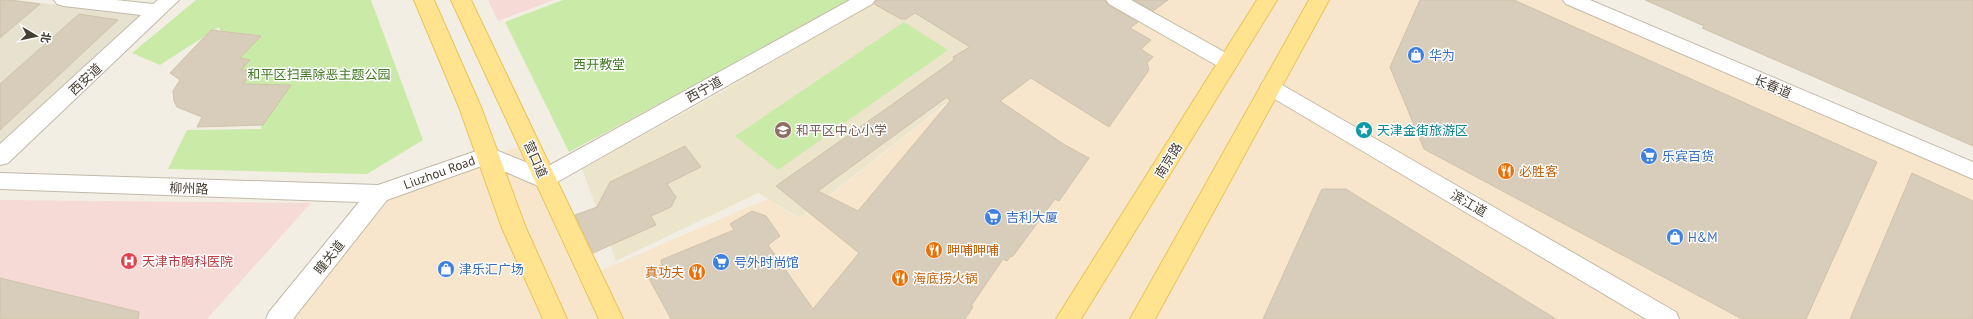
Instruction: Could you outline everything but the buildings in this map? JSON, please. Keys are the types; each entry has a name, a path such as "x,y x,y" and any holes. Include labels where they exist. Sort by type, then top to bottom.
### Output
{"main road":[{"path":"424,0 470,107 514,228 555,319"},
{"name":"营口道","path":"461,0 508,94 544,178 611,319"},
{"name":"南京路","path":"1068,319 1267,0"},
{"path":"1142,319 1319,0"}],"street":[{"path":"64,0 163,6"},
{"name":"西宁道","path":"544,178 865,0"},
{"path":"1116,0 1228,63"},
{"name":"长春道","path":"1581,2 1973,172"},
{"name":"西安道","path":"0,157 163,6"},
{"name":"滨江道","path":"1270,87 1667,319"},
{"name":"Liuzhou Road","path":"379,194 488,155 544,178"},
{"name":"柳州路","path":"0,181 379,194"},
{"name":"瞳关道","path":"278,319 379,194"}],"shaded area":[{"path":"0,0 16,0 140,15 0,143"},
{"path":"488,0 554,0 498,21"},
{"name":"和平区中心小学","path":"875,0 960,0 1027,40 800,218 758,193 616,261 582,169 725,90"},
{"path":"963,0 1563,0 1973,177 1973,319 274,319 370,198 518,147 579,280 767,199 800,219 1028,40"},
{"name":"天津市胸科医院","path":"0,200 311,203 207,319 0,319"}],"green space":[{"name":"和平区扫黑除恶主题公园","path":"196,0 371,0 423,140 367,174 168,169 187,130 262,129 219,27 160,65 132,53"},
{"name":"西开教堂","path":"563,0 854,0 569,152 505,22"},
{"path":"904,22 948,50 778,170 735,136"}],"place":[{"name":"华为","path":"1416,55"},
{"name":"和平区中心小学","path":"783,130"},
{"name":"天津金街旅游区","path":"1364,130"},
{"name":"乐宾百货","path":"1649,156"},
{"name":"必胜客","path":"1506,171"},
{"name":"吉利大厦","path":"993,217"},
{"name":"H&M","path":"1675,237"},
{"name":"呷哺呷哺","path":"934,250"},
{"name":"天津市胸科医院","path":"129,261"},
{"name":"号外时尚馆","path":"721,262"},
{"name":"津乐汇广场","path":"446,269"},
{"name":"真功夫","path":"697,272"},
{"name":"海底捞火锅","path":"900,278"}]}
